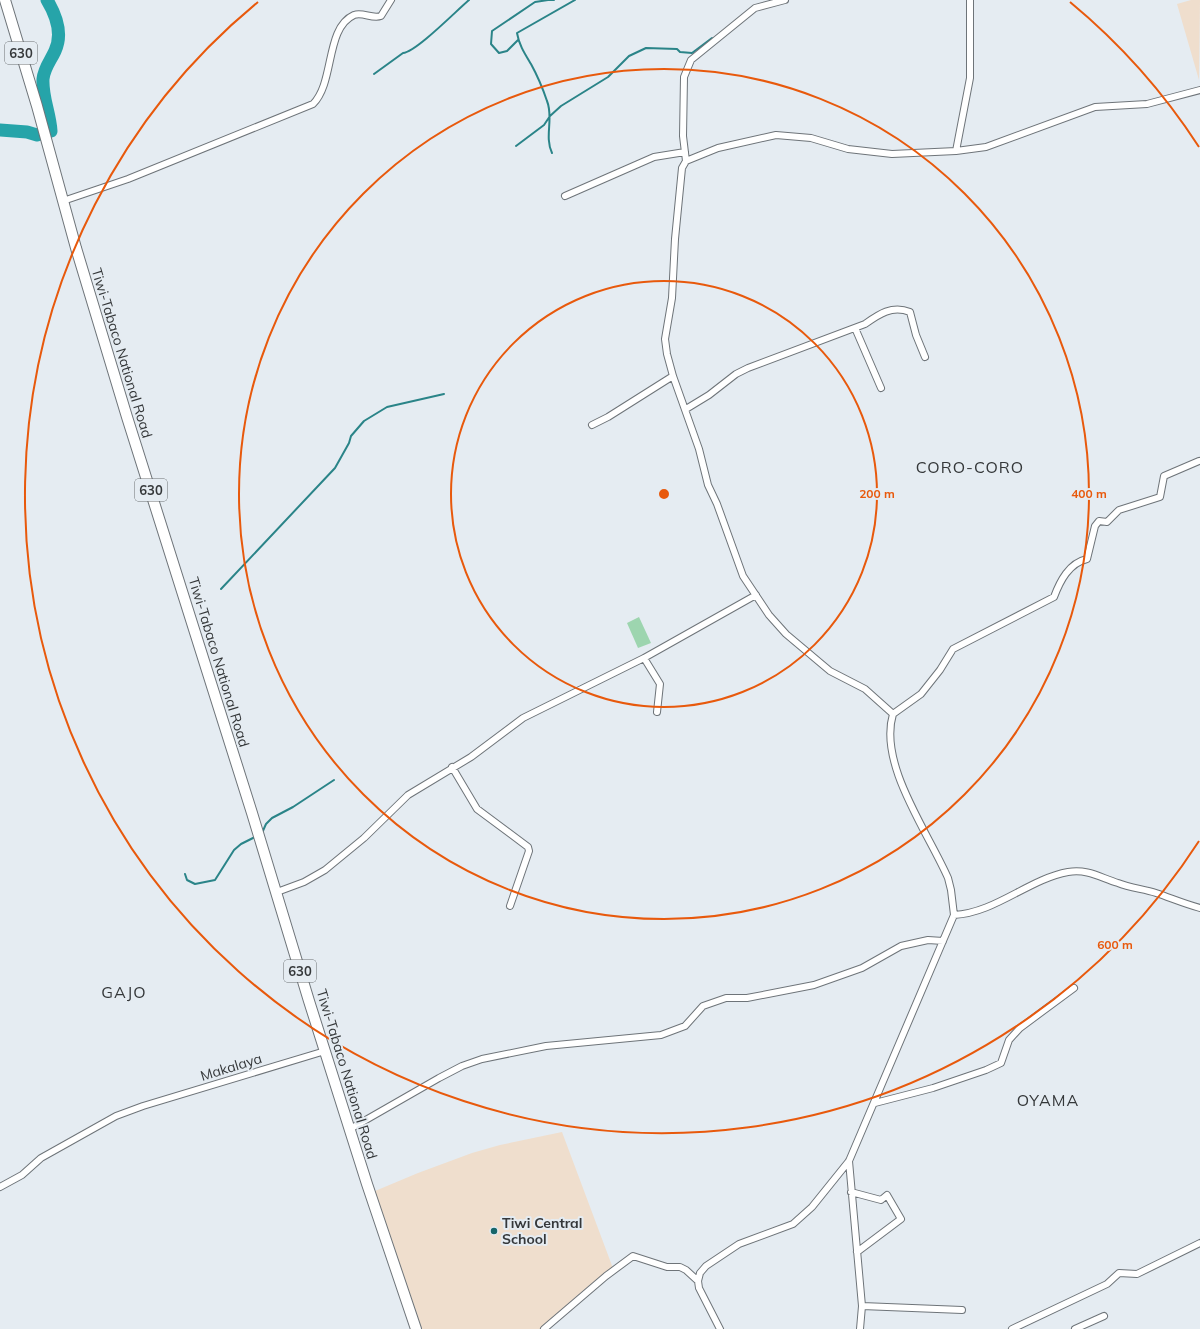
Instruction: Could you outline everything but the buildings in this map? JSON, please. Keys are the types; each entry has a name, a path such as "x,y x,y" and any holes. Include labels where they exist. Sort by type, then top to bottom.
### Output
{"main road":[{"name":"Tiwi-Tabaco National Road","path":"5,0 127,417 277,892 325,1051 416,1329"}],"street":[{"path":"63,201 128,179 314,104 323,92 336,40 342,24 349,18 361,14 376,17 381,16 391,0"},
{"path":"785,0 755,8 691,60 684,77 683,136 686,161 682,168 680,178 672,298 665,339 673,376 699,449 708,485 717,504 743,576 786,634 803,650 830,671 865,689 894,714"},
{"path":"956,151 970,78 970,0"},
{"path":"686,161 718,148 757,138 776,136 811,138 848,149 875,153 956,151 986,147 1095,107 1147,104 1200,90"},
{"path":"565,196 654,157 685,152"},
{"path":"686,409 709,395 736,374 865,324 880,314 891,310 902,309 910,312 916,335 925,357"},
{"path":"855,328 881,388"},
{"path":"592,425 608,417 673,376"},
{"path":"720,1329 699,1288 698,1281 700,1273 720,1255 739,1244 793,1224 812,1206 849,1161 954,916 948,878 899,776 890,740 890,726 894,714 921,694 953,649 1054,597 1060,581 1077,561 1087,559 1095,526 1099,521 1107,522 1119,510 1160,496 1164,476 1199,461"},
{"path":"277,892 304,882 324,870 364,838 408,795 471,756 538,709 644,658 756,595"},
{"path":"644,658 660,684 657,712"},
{"path":"452,767 477,809 528,847 529,851 510,906"},
{"path":"954,916 991,906 1047,879 1068,872 1087,871 1118,884 1156,893 1200,908"},
{"path":"350,1129 439,1078 462,1066 482,1059 546,1046 660,1035 685,1026 703,1006 726,998 747,998 814,985 862,968 901,946 928,940 943,941"},
{"path":"875,1103 933,1088 986,1070 1001,1063 1009,1040 1020,1028 1074,988"},
{"name":"Makalaya","path":"0,1187 22,1175 41,1158 116,1116 143,1106 325,1051"},
{"path":"849,1161 862,1306 860,1329"},
{"path":"851,1192 880,1200 887,1195 902,1219 857,1252"},
{"path":"1012,1329 1107,1284 1119,1273 1137,1274 1200,1243"},
{"path":"544,1329 606,1276 633,1256 668,1268 680,1268 686,1270 698,1281"},
{"path":"862,1306 962,1310"},
{"path":"1075,1329 1083,1327 1104,1316"}],"shaded area":[{"path":"1191,0 1200,0 1199,80 1177,4"},
{"name":"Tiwi Central School","path":"562,1132 614,1271 547,1329 422,1329 375,1191 472,1153 500,1145"}],"green space":[{"path":"639,617 651,643 638,648 627,623"}],"waterway":[{"path":"0,130 27,132 37,135 51,131 43,79 46,68 57,45 58,31 56,18 47,0"},
{"path":"374,74 403,53 409,51 426,39 469,0"},
{"path":"548,0 554,0"},
{"path":"518,40 507,51 499,53 491,44 492,31 535,2 548,0"},
{"path":"552,153 549,140 549,107 540,82 524,53 517,33 575,0"},
{"path":"516,146 544,125 550,116 561,106 608,77 629,56 646,48 677,49 680,52 692,53 712,38"},
{"path":"221,589 335,468 349,443 351,436 364,421 387,407 444,394"},
{"path":"262,833 266,824 272,818 293,807 334,780"},
{"path":"185,874 187,880 195,884 215,880 234,850 241,844 255,837"}],"place":[{"name":"Tiwi Central School","path":"494,1231"}],"district":[{"name":"CORO-CORO","path":"970,467"},
{"name":"GAJO","path":"124,992"},
{"name":"OYAMA","path":"1048,1100"}]}
